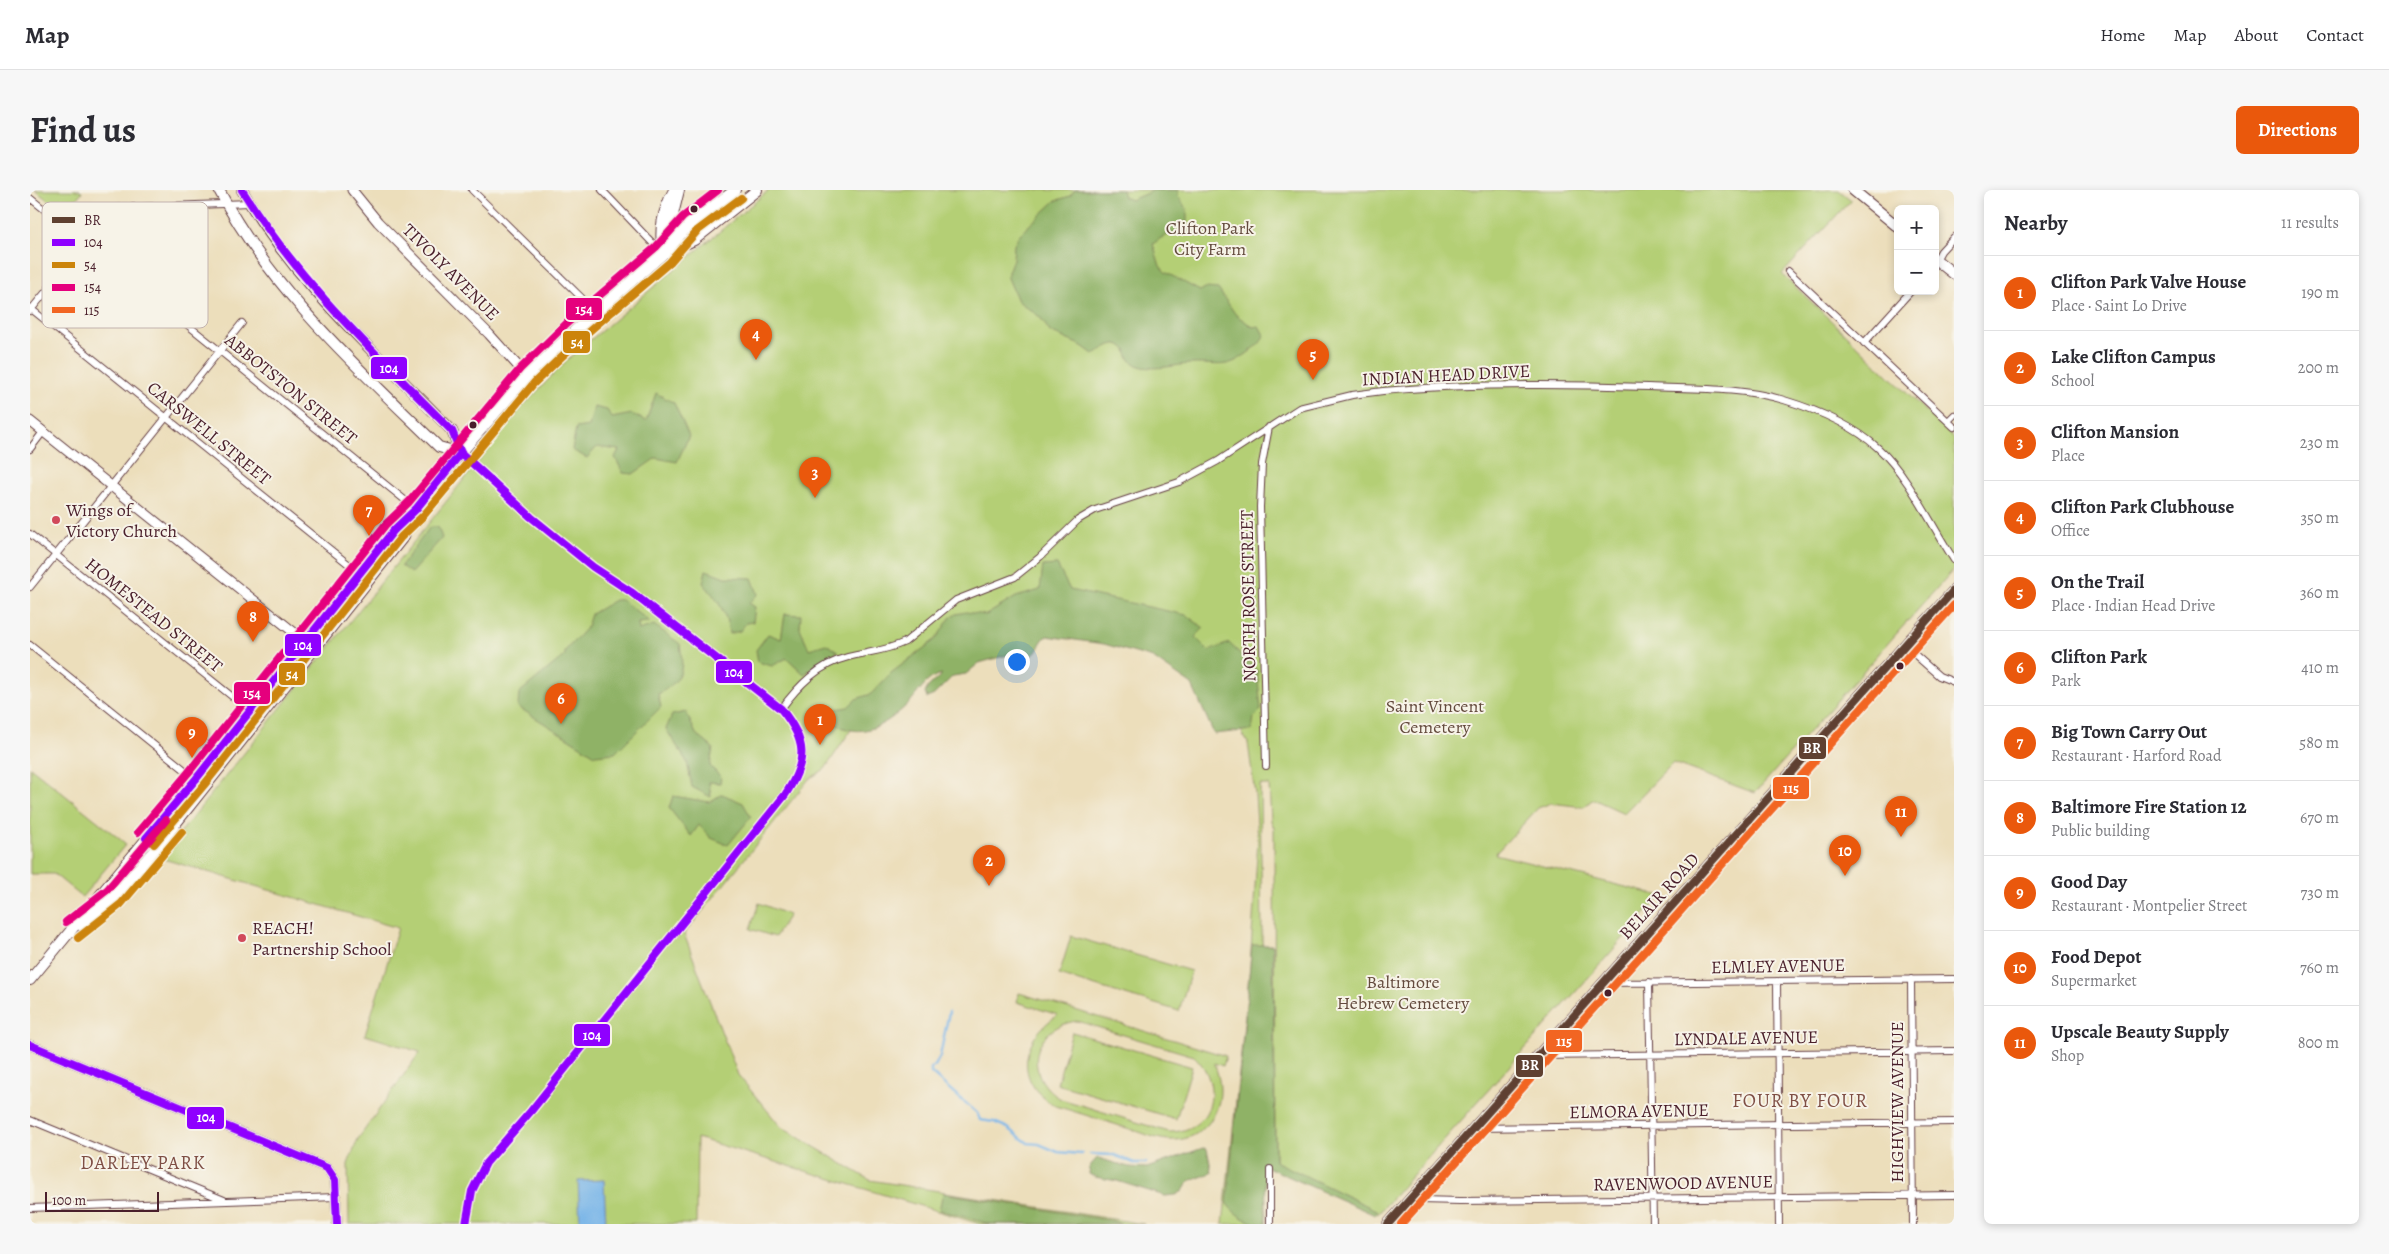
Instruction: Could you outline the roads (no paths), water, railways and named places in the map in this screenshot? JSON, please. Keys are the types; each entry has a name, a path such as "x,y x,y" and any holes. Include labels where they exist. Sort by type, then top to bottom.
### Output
{"main road":[{"path":"219,190 258,256 298,305 439,447 461,453"},
{"path":"242,190 272,240 308,285 452,431 461,453"},
{"path":"663,254 660,230 665,211 674,190"},
{"path":"663,254 679,190"},
{"path":"30,980 196,778 394,530 416,509 527,376 596,312 663,254 690,224 735,190"},
{"path":"663,254 694,240 757,190"},
{"path":"1853,190 1894,224"},
{"path":"676,204 679,216 690,224"},
{"path":"1939,262 1954,274"},
{"path":"72,930 114,897 206,787 404,536 416,509"},
{"name":"BELAIR ROAD","path":"1388,1224 1954,590"}],"street":[{"name":"TIVOLY AVENUE","path":"352,190 378,222 490,334 527,376"},
{"path":"472,190 596,312"},
{"path":"602,190 663,254"},
{"name":"ABBOTSTON STREET","path":"30,198 42,208"},
{"path":"208,206 250,203"},
{"path":"1939,255 1954,237"},
{"path":"1788,270 1954,427"},
{"path":"30,309 42,294"},
{"path":"1864,343 1907,295"},
{"name":"CARSWELL STREET","path":"30,309 42,319"},
{"path":"30,587 242,323"},
{"name":"CARSWELL STREET","path":"54,328 369,581"},
{"name":"ABBOTSTON STREET","path":"192,328 416,509"},
{"name":"INDIAN HEAD DRIVE","path":"781,710 803,682 827,665 844,658 895,646 904,642 956,600 1015,577 1086,515 1107,505 1179,482 1218,461 1288,414 1313,404 1352,395 1413,388 1574,385 1703,389 1761,395 1783,400 1830,417 1848,426 1878,447 1900,474 1954,560"},
{"path":"1948,421 1954,415"},
{"path":"30,421 315,650"},
{"name":"NORTH ROSE STREET","path":"1266,766 1260,507 1262,464 1269,427"},
{"path":"30,449 43,432"},
{"path":"461,453 531,517 593,567 631,592 781,710 795,726 802,744 802,764 795,780 531,1110 486,1163 472,1191 466,1224"},
{"name":"HOMESTEAD STREET","path":"30,534 260,719"},
{"path":"30,645 206,787"},
{"path":"1904,645 1939,676 1954,682"},
{"name":"ELMLEY AVENUE","path":"1603,983 1954,978"},
{"name":"HIGHVIEW AVENUE","path":"1911,979 1914,1224"},
{"path":"1777,981 1779,1224"},
{"path":"1649,982 1653,1224"},
{"path":"30,1045 327,1168 335,1180 338,1224"},
{"name":"LYNDALE AVENUE","path":"1539,1056 1954,1051"},
{"path":"30,1120 227,1201"},
{"name":"ELMORA AVENUE","path":"1474,1128 1954,1122"},
{"path":"1270,1169 1270,1224"},
{"name":"RAVENWOOD AVENUE","path":"1414,1195 1419,1200 1460,1200 1954,1195"},
{"path":"30,1208 336,1197"}],"water":[{"path":"604,1180 606,1224 580,1224 578,1181"}],"waterway":[{"path":"940,1056 949,1012"},
{"path":"939,1058 935,1066 931,1068 931,1073 977,1113 980,1120 994,1122 1008,1128 1028,1143 1039,1144 1058,1152 1082,1154"},
{"path":"1090,1154 1114,1155 1134,1163 1146,1163"}],"place":[{"name":"Clifton Park Clubhouse","path":"756,360"},
{"name":"On the Trail","path":"1313,380"},
{"name":"Clifton Mansion","path":"815,498"},
{"name":"Wings of Victory Church","path":"56,520"},
{"name":"Big Town Carry Out","path":"369,536"},
{"name":"Baltimore Fire Station 12","path":"253,642"},
{"name":"Clifton Park","path":"561,724"},
{"name":"Clifton Park Valve House","path":"820,745"},
{"name":"Good Day","path":"192,758"},
{"name":"Upscale Beauty Supply","path":"1901,837"},
{"name":"Food Depot","path":"1845,876"},
{"name":"Lake Clifton Campus","path":"989,886"},
{"name":"REACH! Partnership School","path":"242,938"}],"district":[{"name":"FOUR BY FOUR","path":"1800,1101"},
{"name":"DARLEY PARK","path":"143,1163"}],"park label":[{"name":"Clifton Park City Farm","path":"1210,238"},
{"name":"Saint Vincent Cemetery","path":"1435,716"},
{"name":"Baltimore Hebrew Cemetery","path":"1403,992"}]}
